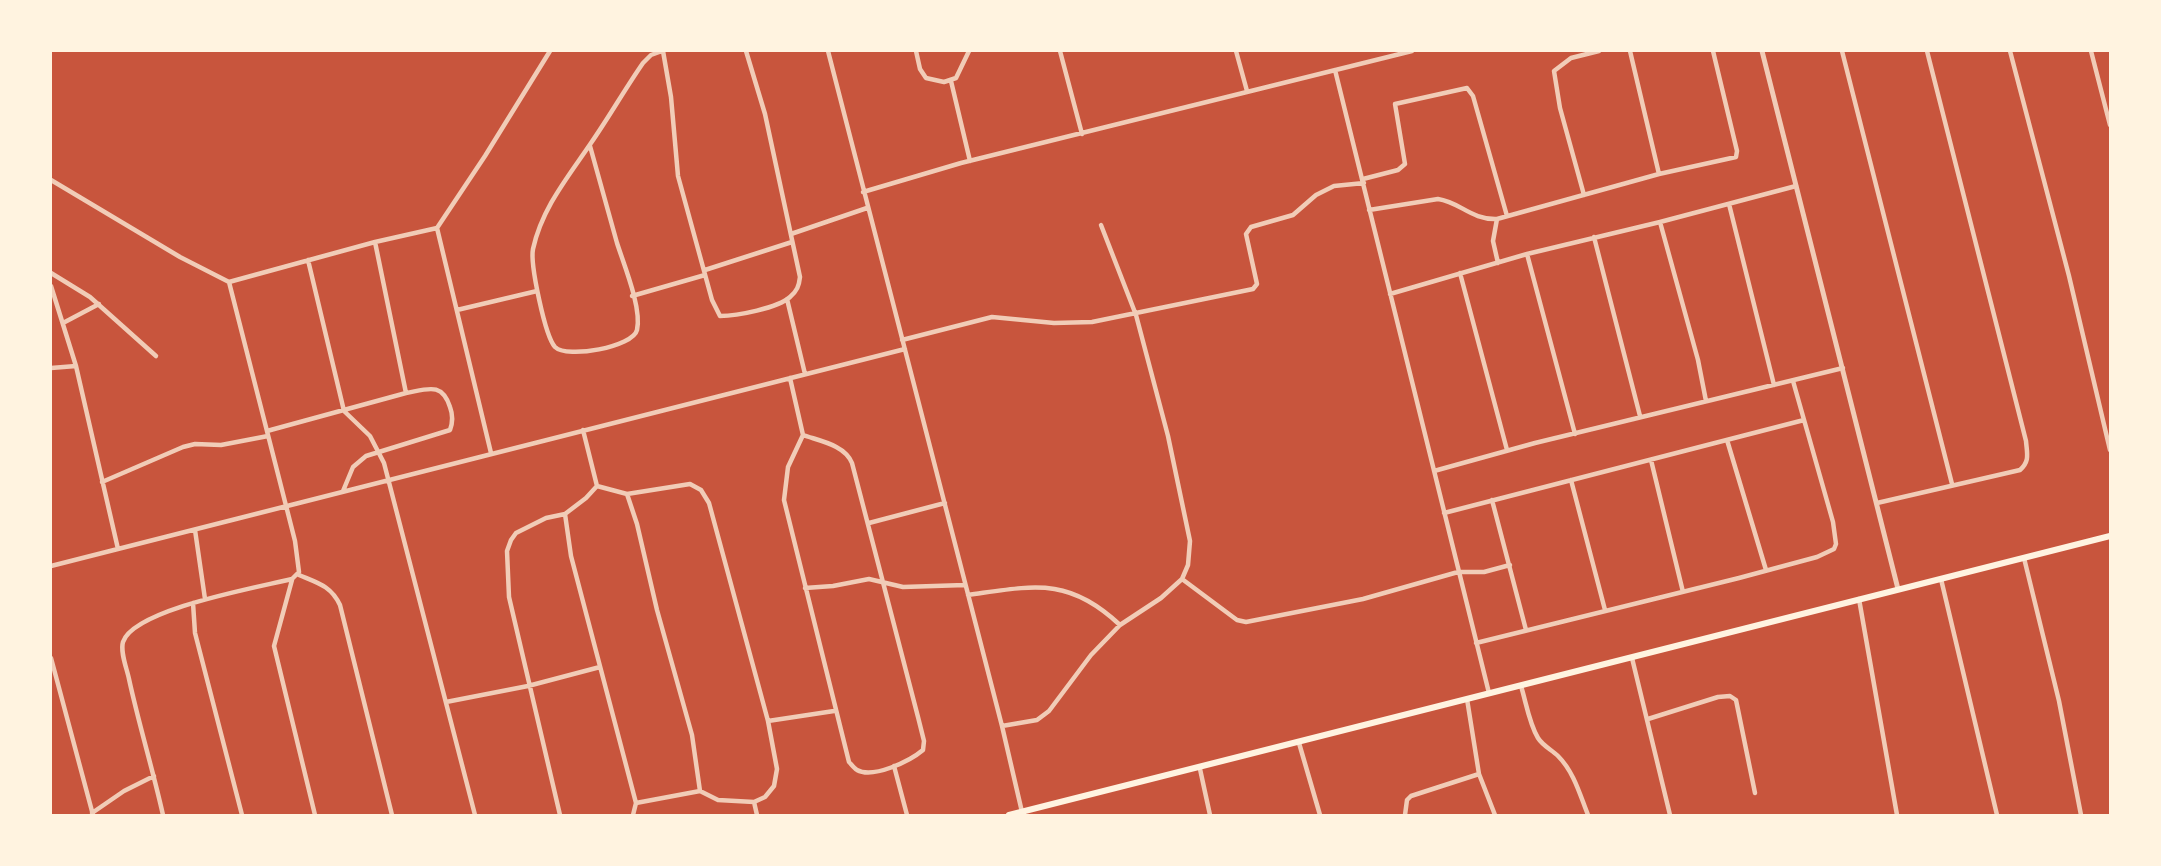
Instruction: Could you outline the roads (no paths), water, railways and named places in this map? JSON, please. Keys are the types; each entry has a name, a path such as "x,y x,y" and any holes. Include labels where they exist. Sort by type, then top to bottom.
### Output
{"main road":[{"path":"1010,815 2110,536"}],"street":[{"path":"51,180 180,257 229,282 437,228 550,51"},
{"path":"590,146 638,326 634,338 611,346 572,352 555,347 537,290 532,262 540,226 556,194 643,62 651,55 663,51 671,97 678,176 712,300 720,316 752,311 788,299 798,287 800,277 765,114 746,51"},
{"path":"828,51 1022,812"},
{"path":"916,51 920,69 926,78 937,82 951,80 960,72 969,51"},
{"path":"1060,51 1082,134"},
{"path":"1237,51 1247,91"},
{"path":"863,192 971,161 1412,51"},
{"path":"1584,195 1560,108 1554,71 1572,58 1600,51"},
{"path":"1630,51 1659,174"},
{"path":"1369,210 1438,199 1448,201 1483,219 1497,219 1737,155 1713,51"},
{"path":"1762,51 1899,589"},
{"path":"1842,51 1952,484"},
{"path":"1877,503 2020,470 2028,458 1927,51"},
{"path":"2010,51 2069,276 2110,450"},
{"path":"2091,51 2110,125"},
{"path":"1335,70 1489,694"},
{"path":"951,80 971,161"},
{"path":"902,340 992,317 1054,323 1091,322 1136,315 1256,288 1246,234 1251,227 1299,212 1316,195 1334,186 1363,181 1398,170 1405,164 1395,104 1467,88 1473,96 1492,172 1507,216"},
{"path":"1390,294 1527,254 1796,186"},
{"path":"1730,204 1774,385"},
{"path":"791,234 867,208"},
{"path":"1497,219 1493,241 1498,263"},
{"path":"1660,222 1706,401"},
{"path":"1002,726 1037,720 1049,710 1091,655 1120,625 1161,598 1182,579 1188,565 1189,541 1168,436 1136,315 1101,225"},
{"path":"437,228 491,453"},
{"path":"1594,237 1640,417"},
{"path":"375,242 407,393"},
{"path":"632,296 792,242"},
{"path":"1527,254 1575,434"},
{"path":"308,260 344,411 370,436 379,451 389,479 475,815"},
{"path":"51,273 99,304 156,356"},
{"path":"1460,273 1507,450"},
{"path":"229,282 295,541 299,575"},
{"path":"51,286 76,366 118,549"},
{"path":"457,310 537,290"},
{"path":"788,299 805,374"},
{"path":"62,323 99,304"},
{"path":"51,566 905,349"},
{"path":"51,368 76,366"},
{"path":"1434,471 1507,450 1843,368"},
{"path":"790,378 803,435 788,467 784,500 834,711 849,762 858,771 870,772 915,757 923,750 923,741 869,523 849,455 803,435"},
{"path":"1476,643 1818,557 1834,549 1836,544 1833,522 1793,381"},
{"path":"102,482 183,447 229,443 407,393 428,389 440,390 445,394 452,410 453,423 450,430 366,456 354,467 343,491"},
{"path":"1444,513 1804,420"},
{"path":"583,430 597,486"},
{"path":"1727,440 1766,570"},
{"path":"1651,460 1683,592"},
{"path":"1572,480 1605,610"},
{"path":"597,486 626,494 678,484 690,484 701,490 709,503 768,721 778,769 774,786 765,797 754,802 718,800 700,791 636,803"},
{"path":"560,815 509,597 507,551 516,533 546,518 565,514 597,486"},
{"path":"626,494 637,524 657,610 692,735 700,791"},
{"path":"1492,500 1525,630"},
{"path":"869,523 944,503"},
{"path":"565,514 571,556 636,803 633,815"},
{"path":"195,530 205,599"},
{"path":"2024,557 2059,701 2081,815"},
{"path":"1182,579 1237,620 1246,622 1363,599 1458,572 1484,572 1510,565"},
{"path":"163,815 138,718 123,642 130,632 160,615 205,599 292,579 299,575 324,584 334,592 340,605 391,815"},
{"path":"292,579 274,646 315,815"},
{"path":"805,588 834,586 862,579 876,579 904,587 965,585"},
{"path":"1941,579 1997,815"},
{"path":"968,595 1024,587 1053,587 1068,590 1101,607 1120,625"},
{"path":"1858,599 1897,815"},
{"path":"194,603 195,633 242,815"},
{"path":"51,658 93,814 124,791 154,776"},
{"path":"1632,658 1670,815"},
{"path":"446,702 528,686 600,667"},
{"path":"1521,685 1536,735 1542,744 1565,764 1575,781 1588,815"},
{"path":"1648,719 1730,696 1736,700 1755,793"},
{"path":"1467,699 1479,774 1495,815"},
{"path":"768,721 834,711"},
{"path":"1299,743 1320,815"},
{"path":"894,766 907,815"},
{"path":"1200,768 1210,815"},
{"path":"1405,815 1407,800 1411,796 1479,774"},
{"path":"754,802 757,815"}]}
